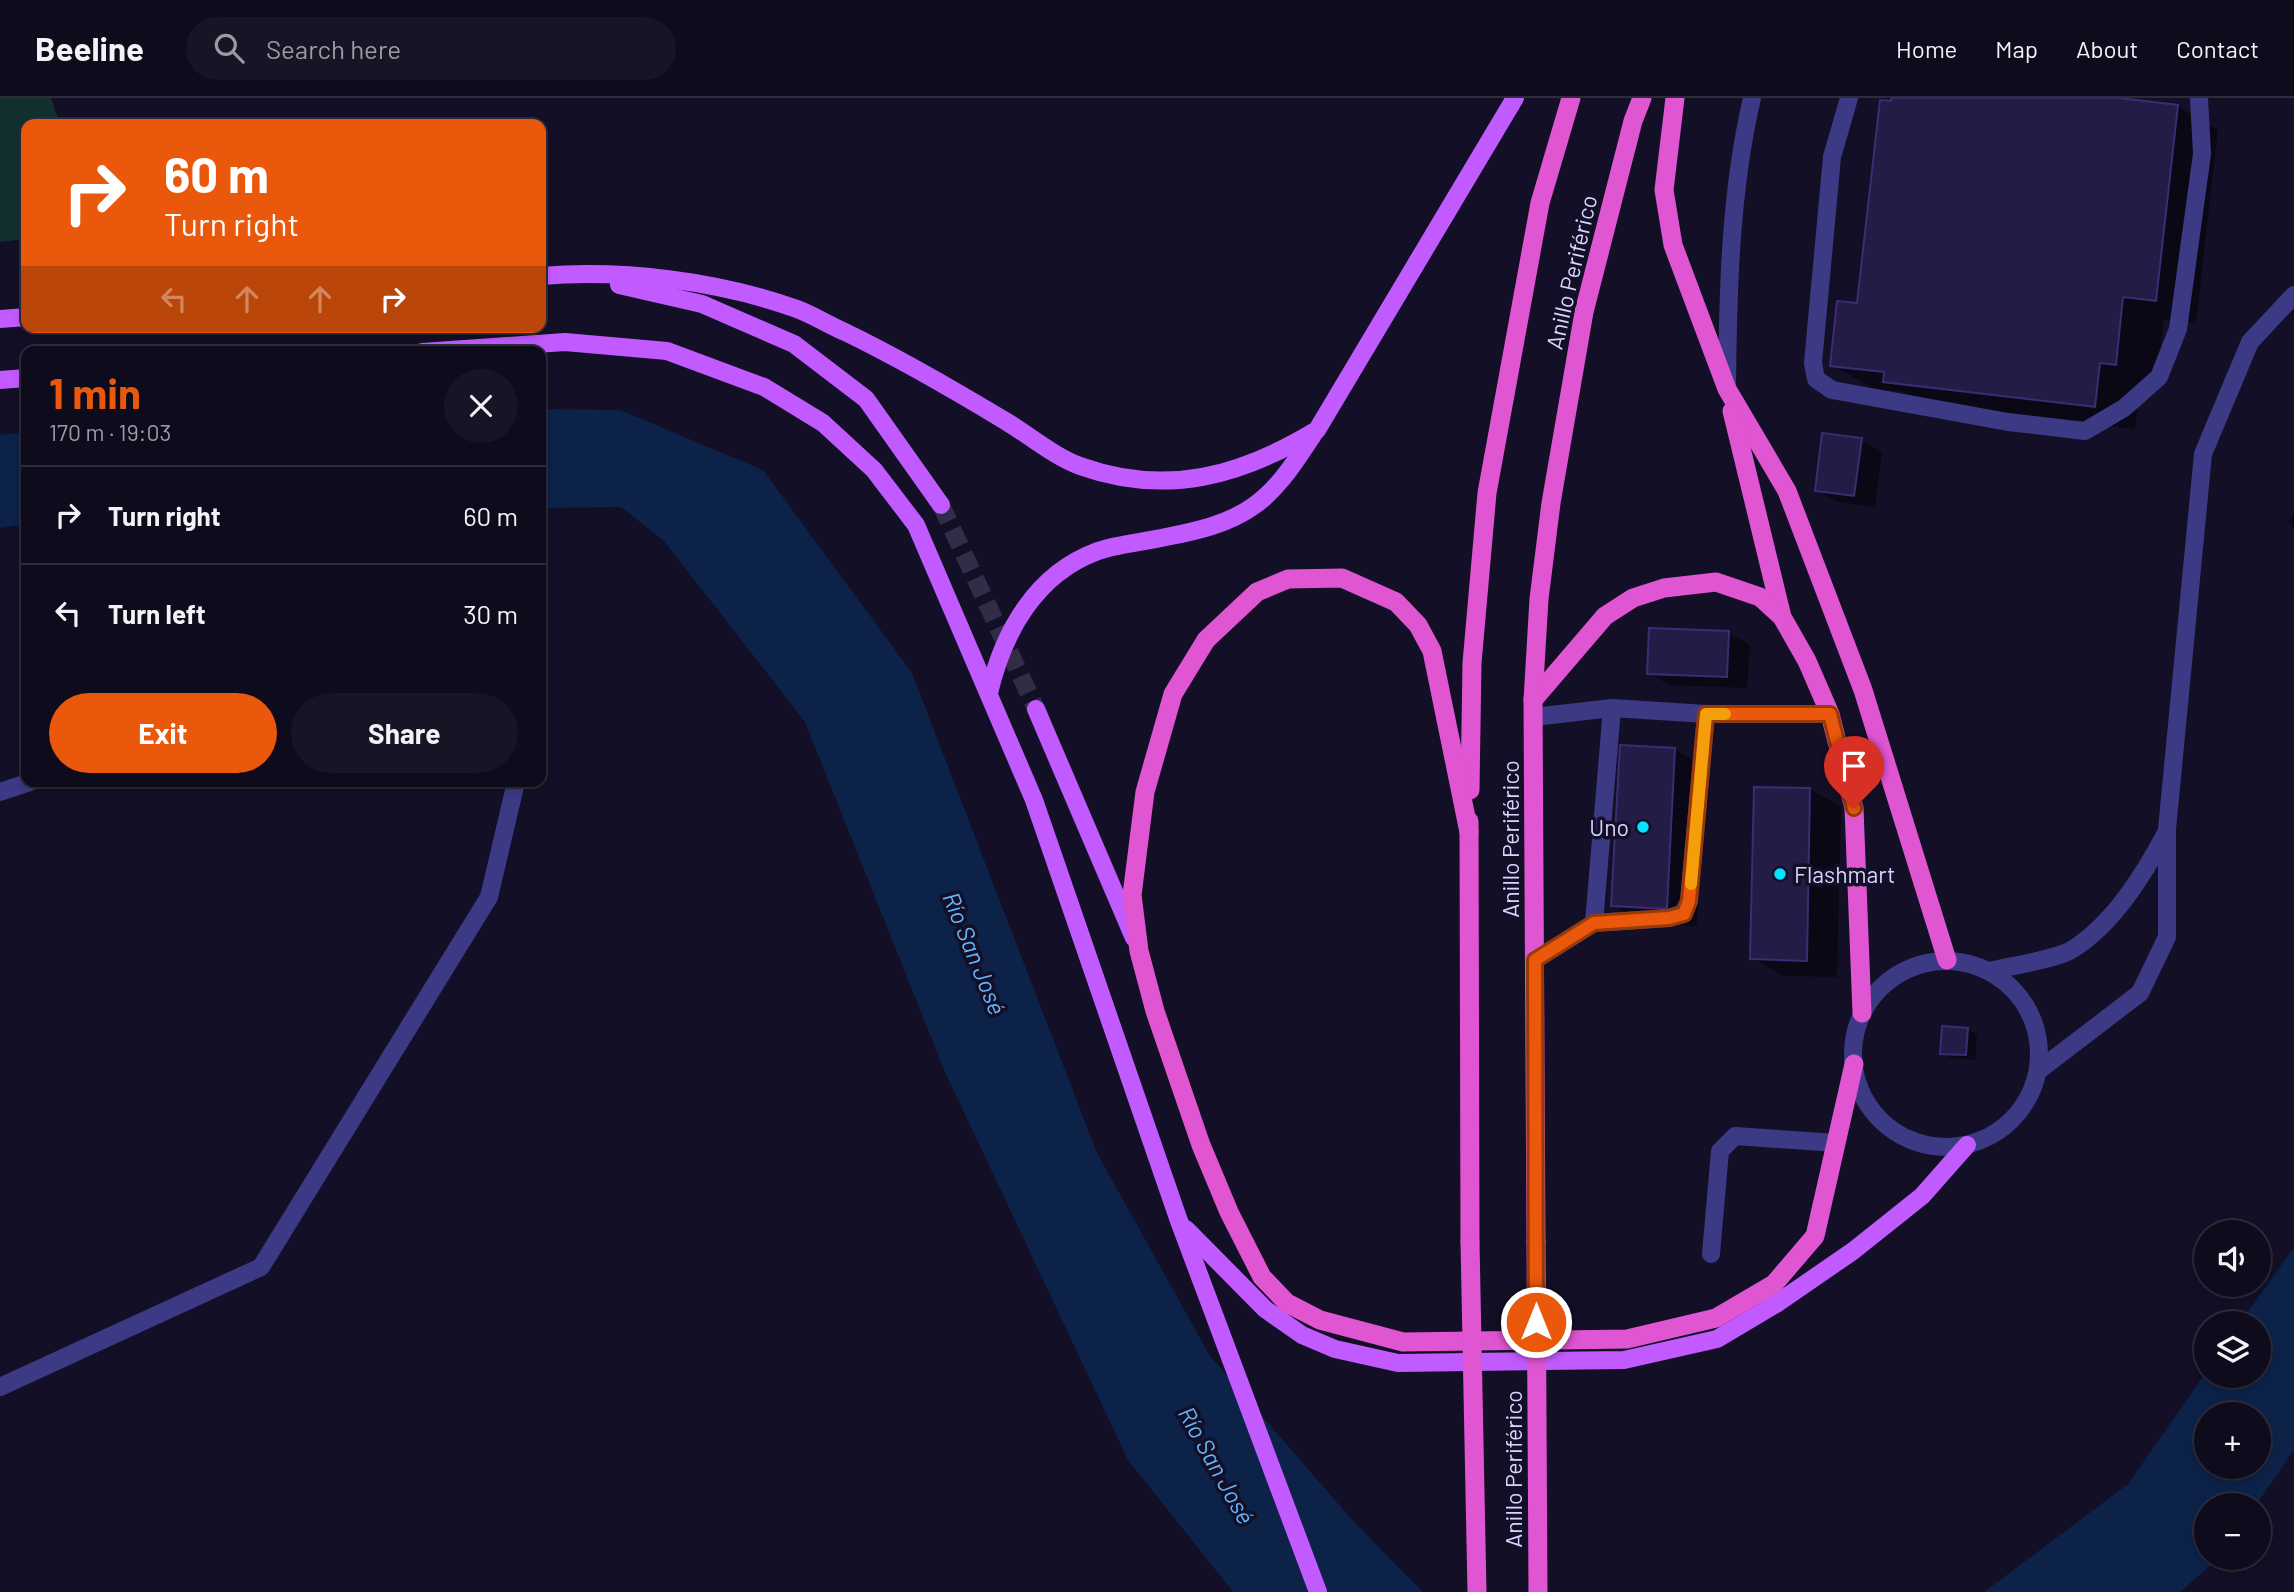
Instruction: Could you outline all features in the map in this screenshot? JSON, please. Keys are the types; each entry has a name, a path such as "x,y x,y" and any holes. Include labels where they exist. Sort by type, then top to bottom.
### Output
{"highway":[{"name":"Anillo Periférico","path":"1477,1592 1470,1242 1469,832 1472,663 1487,493 1540,203 1571,98"},
{"name":"Anillo Periférico","path":"1538,1592 1533,709 1539,599 1551,503 1584,312 1633,121 1642,98"},
{"path":"1675,98 1664,190 1673,245 1727,390 1782,617 1807,661 1830,714 1854,808 1862,1013"},
{"path":"1727,390 1787,491 1863,690 1947,960"},
{"path":"1469,832 1432,651 1418,625 1396,602 1355,582 1316,576 1288,579 1257,592 1206,640 1173,694 1143,804 1132,895 1139,951 1155,1011 1201,1145 1229,1212 1262,1277 1287,1303 1320,1320 1403,1342 1627,1339 1716,1318 1774,1284 1815,1236 1854,1064"},
{"path":"1533,709 1605,616 1633,597 1664,589 1716,582 1760,597 1782,617"}],"main road":[{"path":"989,694 998,657 1013,624 1036,593 1065,569 1097,551 1189,533 1234,517 1255,505 1282,480 1317,430 1516,98"},
{"path":"546,275 570,273 685,281 797,309 901,359 1078,466 1127,478 1177,481 1226,473 1274,456 1317,430"},
{"path":"570,273 702,304 794,344 866,398 942,505"},
{"path":"0,319 21,317"},
{"path":"508,346 565,342 667,351 764,387 823,424 874,470 916,525 1034,800 1179,1221 1318,1592"},
{"path":"0,380 21,378"},
{"path":"1036,709 1139,951"},
{"path":"1179,1221 1265,1308 1302,1335 1335,1349 1398,1363 1624,1360 1717,1339 1776,1304 1853,1251 1922,1196 1967,1145"}],"lane":[{"path":"1727,390 1728,287 1733,205 1752,98"},
{"path":"1849,98 1832,157 1813,363 1816,379 1832,390 2008,422 2085,431 2124,408 2159,377 2178,329 2202,154 2199,98"},
{"path":"2038,1071 2140,993 2167,937 2167,830 2203,454 2250,342 2294,295"},
{"path":"1594,923 1612,708"},
{"path":"1533,709 1612,708 1706,714 1830,714"},
{"path":"1535,960 1594,923 1669,918 1684,914 1689,901 1706,714"},
{"path":"0,792 21,785"},
{"path":"0,1387 261,1267 489,897 515,787"},
{"path":"1990,971 2072,951 2105,921 2148,867 2167,830"},
{"path":"1947,960 1970,963 1990,971 2014,990 2031,1014 2039,1044 2038,1071 2029,1097 2013,1119 1992,1135 1967,1145 1935,1147 1905,1138 1880,1119 1862,1094 1854,1064 1855,1038 1862,1013 1877,991 1897,974 1922,963 1947,960"},
{"path":"1711,1254 1720,1151 1728,1140 1735,1136 1836,1143"}],"green space":[{"path":"0,98 51,98 58,119 21,119 21,240 0,242"}],"water":[{"name":"Río San José","path":"546,409 620,410 763,470 912,673 1097,1153 1210,1356 1354,1522 1423,1592 1233,1592 1128,1460 945,1072 805,722 664,541 621,507 546,508"},
{"path":"21,433 21,525 0,528 0,435"},
{"path":"2294,1247 2294,1450 2264,1493 2194,1493 2194,1570 2205,1570 2180,1592 1984,1592 2128,1484 2195,1388 2271,1388 2271,1311 2249,1311 2258,1297 2271,1297 2271,1279"}],"building":[{"path":"1891,98 2119,98 2178,105 2156,301 2123,297 2116,365 2100,363 2095,407 1883,382 1884,372 1830,366 1837,301 1857,303 1880,100 1891,101"},
{"path":"1822,433 1862,438 1854,496 1815,491"},
{"path":"1649,628 1729,631 1727,677 1647,674"},
{"name":"Uno","path":"1620,745 1675,748 1667,909 1611,906"},
{"name":"Flashmart","path":"1754,787 1810,788 1807,961 1750,959"},
{"path":"1942,1026 1968,1028 1966,1055 1940,1054"}],"tunnel":[{"path":"941,505 1036,709"}],"slow traffic":[{"path":"1691,884 1706,714 1725,714"}],"place":[{"name":"Uno","path":"1643,827"},
{"name":"Flashmart","path":"1780,874"}],"route":[{"path":"1536,1322 1535,960 1594,923 1669,918 1684,914 1689,901 1706,714 1830,714 1854,808"}]}
